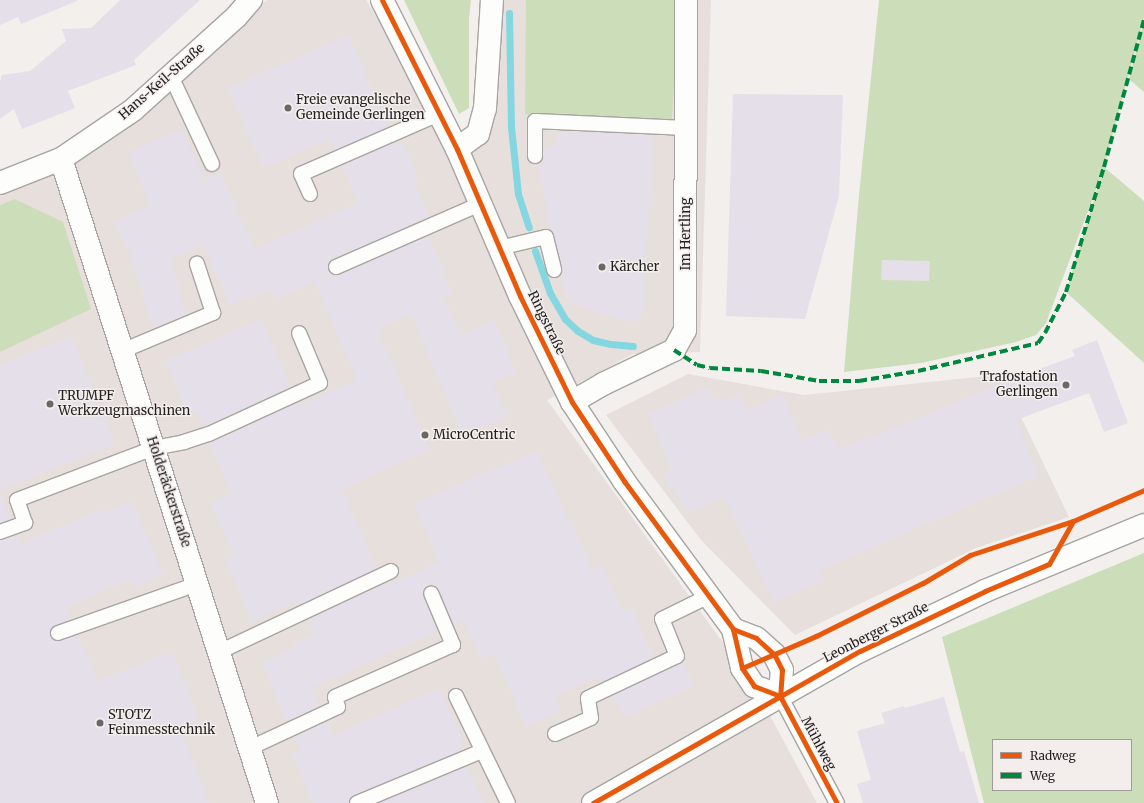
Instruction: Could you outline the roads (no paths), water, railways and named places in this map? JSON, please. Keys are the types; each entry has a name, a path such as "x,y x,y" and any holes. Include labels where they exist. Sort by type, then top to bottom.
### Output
{"street":[{"name":"Hans-Keil-Straße","path":"0,183 61,159 133,110 251,0"},
{"name":"Ringstraße","path":"382,0 457,150 520,296 572,402 624,481 734,629 742,668 754,686 780,696"},
{"path":"457,150 478,134 485,108 492,0"},
{"name":"Im Hertling","path":"572,402 603,384 674,350 685,330 686,0"},
{"name":"Holderäckerstraße","path":"61,159 267,803"},
{"name":"Leonberger Straße","path":"593,803 860,651 985,591 1144,525"},
{"path":"734,629 756,638 774,654 782,670 780,696"}],"lane":[{"path":"171,76 212,164"},
{"path":"310,194 301,174 439,114"},
{"path":"535,156 535,121 686,128"},
{"path":"336,267 480,204"},
{"path":"500,248 546,237 554,270"},
{"path":"122,351 213,312 197,264"},
{"path":"0,532 25,523 17,500 154,448 184,442 209,434 320,383 299,333"},
{"path":"219,652 391,571"},
{"path":"58,633 197,584"},
{"path":"250,748 338,707 335,697 453,645 431,593"},
{"path":"555,734 591,718 588,698 677,656 662,619 709,596"},
{"path":"456,696 508,803"},
{"name":"Mühlweg","path":"780,696 837,803"},
{"path":"357,803 482,751"}],"waterway":[{"path":"509,13 511,127 518,194 529,227"},
{"path":"535,251 550,293 565,319 578,331 593,340 611,344 633,346"}],"place":[{"name":"Freie evangelische Gemeinde Gerlingen","path":"288,108"},
{"name":"Kärcher","path":"602,267"},
{"name":"Trafostation Gerlingen","path":"1066,385"},
{"name":"TRUMPF Werkzeugmaschinen","path":"50,404"},
{"name":"MicroCentric","path":"425,435"},
{"name":"STOTZ Feinmesstechnik","path":"100,723"}]}
